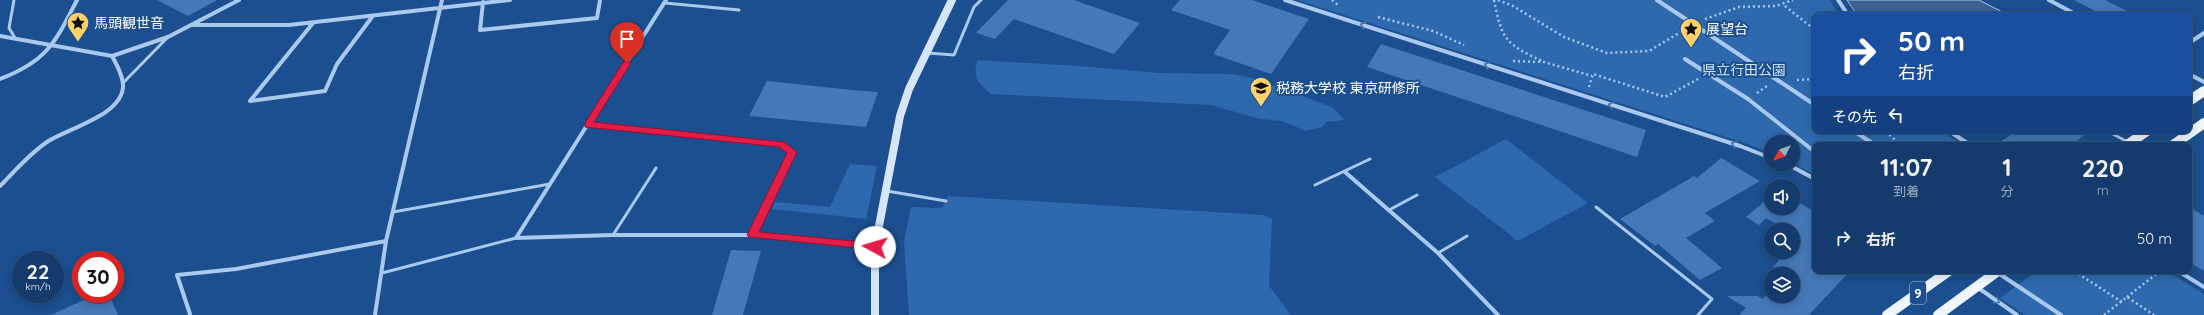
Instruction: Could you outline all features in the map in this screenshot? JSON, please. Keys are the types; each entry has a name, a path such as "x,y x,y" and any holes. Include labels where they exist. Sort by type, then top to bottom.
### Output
{"main road":[{"path":"2192,99 2204,91"},
{"path":"2192,132 2204,123"},
{"path":"2133,142 2143,134"},
{"path":"2177,142 2188,134"},
{"name":"9","path":"1887,315 1945,274"},
{"name":"9","path":"1938,315 1994,274"}],"street":[{"path":"0,79 41,59 53,46 77,0"},
{"path":"0,36 112,56 168,37 239,0"},
{"path":"375,315 386,241 442,0"},
{"path":"193,25 289,25 372,17 483,2 510,0"},
{"path":"483,2 480,30 597,18 600,0"},
{"path":"875,315 875,247 900,116 926,53 952,0"},
{"path":"1285,0 1740,146 1764,155"},
{"path":"1657,0 1812,103"},
{"path":"1838,0 1846,12"},
{"path":"2049,0 2071,12"},
{"path":"516,238 665,1"},
{"path":"313,23 250,101 325,91 337,64 372,17"},
{"path":"2192,41 2204,33"},
{"path":"0,186 47,143 98,118 118,101 122,94 124,82 112,56"},
{"path":"1685,59 1748,99 1812,150"},
{"path":"2192,76 2204,82"},
{"path":"588,125 781,144 792,152 752,235"},
{"path":"1858,134 1870,142"},
{"path":"1954,134 1966,142"},
{"path":"1800,170 1812,176"},
{"path":"1345,172 1438,253 1498,315"},
{"path":"516,238 613,235 752,235 875,247"},
{"path":"190,314 177,275 236,269 386,241"},
{"path":"2000,274 2061,315"},
{"path":"2183,274 2204,287"},
{"path":"1976,287 2017,315"}],"lane":[{"path":"14,0 9,28 15,38"},
{"path":"926,53 954,55 974,7 981,0"},
{"path":"665,1 739,10"},
{"path":"124,82 168,37"},
{"path":"2112,134 2126,142"},
{"path":"1315,185 1370,159"},
{"path":"613,235 656,168"},
{"path":"393,212 550,184"},
{"path":"885,191 946,201"},
{"path":"1389,210 1418,195"},
{"path":"1596,207 1712,299 1698,315"},
{"path":"1438,253 1467,236"},
{"path":"382,273 516,238"}],"path":[{"path":"1332,0 1339,6"},
{"path":"1494,0 1500,30 1508,41 1521,51 1544,62 1592,76 1593,74 1665,97 1685,86"},
{"path":"1498,0 1513,6 1564,37 1607,52 1649,51 1695,24 1727,10 1745,6 1785,6 1793,0"},
{"path":"1785,6 1812,28"},
{"path":"1376,17 1412,24 1448,35 1467,47"},
{"path":"1508,61 1544,62"},
{"path":"1586,97 1592,76"},
{"path":"1748,99 1777,80"},
{"path":"1889,134 1897,142"},
{"path":"2079,274 2122,302"},
{"path":"2104,315 2156,274"},
{"path":"2127,297 2154,315"}],"green space":[{"name":"県立行田公園","path":"1297,0 1830,0 1837,12 1812,12 1812,134 1945,134 1959,142 1812,142 1812,173 1800,167 1800,135 1764,135 1764,150 1742,142"},
{"path":"977,60 1079,66 1159,73 1234,74 1259,80 1332,107 1344,119 1340,121 1326,122 1322,127 1306,131 1282,121 1260,119 1211,105 991,94 977,80"},
{"path":"1506,139 1588,203 1518,241 1435,177"},
{"path":"850,164 877,166 866,219 772,209 775,202 830,207"},
{"path":"948,196 1263,215 1272,219 1269,286 1291,315 909,315 904,242 911,207 942,208"},
{"path":"2033,274 2172,274 2204,294 2204,315 2025,315 2000,298"}],"shaded area":[{"path":"1847,0 1979,0 2002,12 1855,12"}],"building":[{"path":"157,0 217,0 188,16"},
{"path":"1008,0 1074,0 1140,23 1114,54 1014,19 995,39 976,33"},
{"path":"1180,0 1252,0 1309,19 1271,74 1213,54 1230,30 1171,10"},
{"path":"2074,0 2105,0 2129,12 2097,12"},
{"path":"1381,44 1646,130 1637,157 1367,67"},
{"path":"767,81 878,92 866,127 749,116"},
{"path":"2012,134 2086,134 2075,142 2000,142"},
{"path":"1721,158 1760,181 1705,213 1715,221 1686,238 1722,268 1700,280 1658,244 1655,246 1620,219 1694,176 1697,178"},
{"path":"1764,202 1764,215 1800,215 1800,203 1812,210 1812,274 1847,274 1809,315 1739,315 1746,308 1727,296 1758,296 1762,299 1764,297 1764,303 1800,303 1800,267 1773,267 1780,259 1800,259 1800,223 1775,223 1766,218 1759,225 1746,217"},
{"path":"2192,209 2204,216 2204,271 2192,264"},
{"path":"731,250 761,251 743,315 712,315"},
{"path":"77,303 113,303 118,315 51,315"}],"place":[{"name":"馬頭観世音","path":"78,42"},
{"name":"展望台","path":"1691,48"},
{"name":"税務大学校 東京研修所","path":"1261,108"}],"route":[{"path":"627,63 588,125 781,144 792,152 752,235 875,247"}]}
